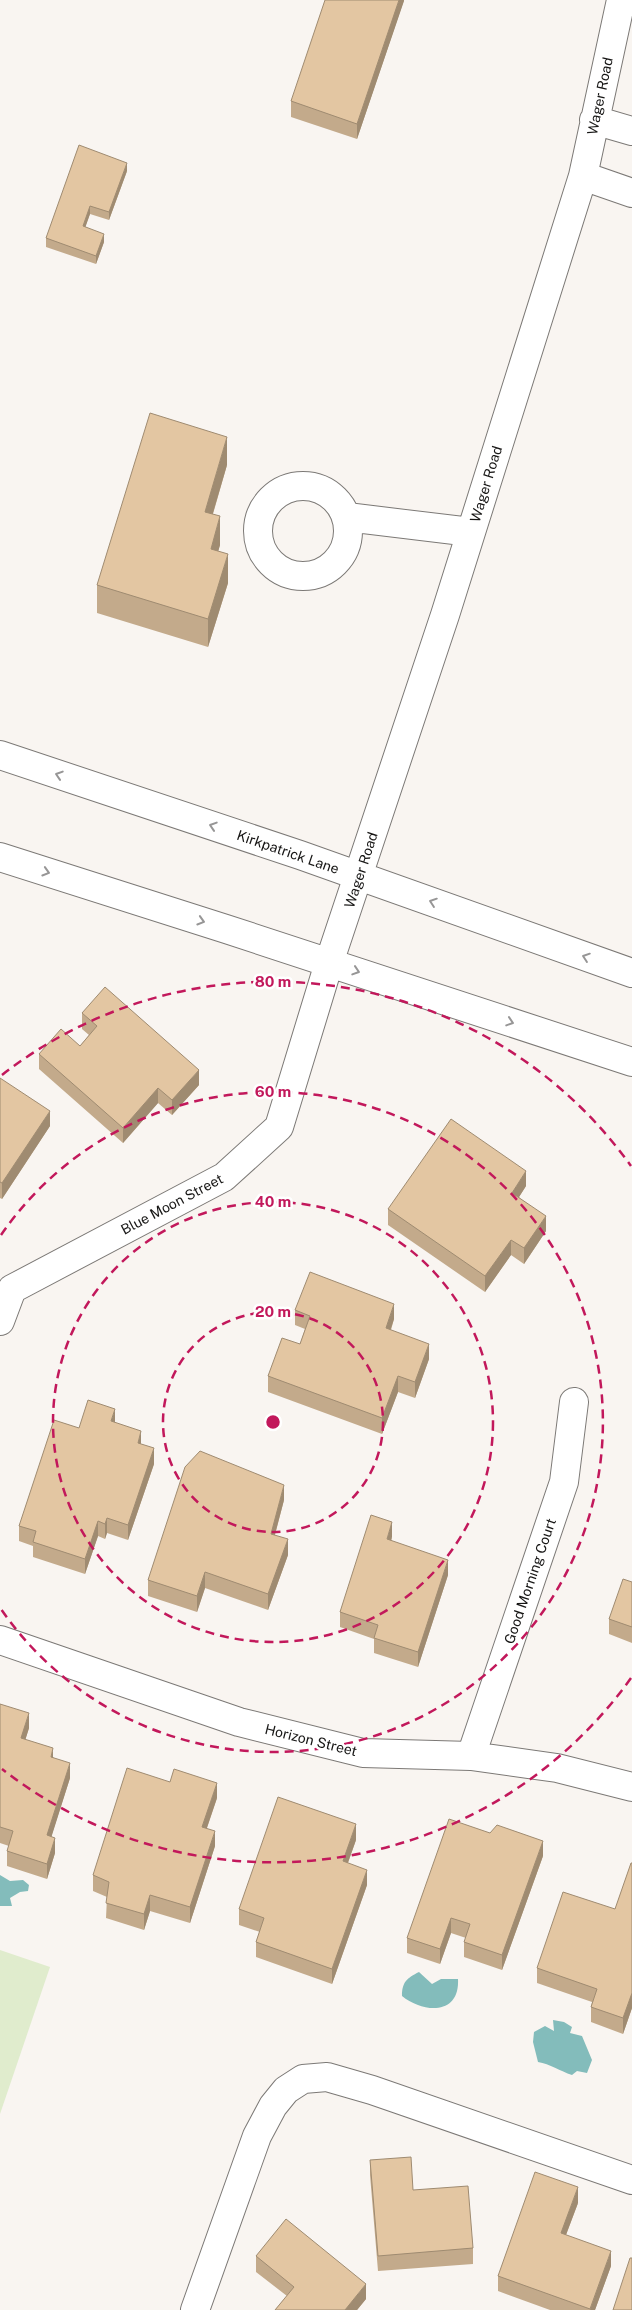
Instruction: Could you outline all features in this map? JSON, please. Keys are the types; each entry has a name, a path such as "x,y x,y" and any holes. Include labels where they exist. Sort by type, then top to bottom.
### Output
{"street":[{"name":"Wager Road","path":"329,963 472,532 583,176 621,0"},
{"path":"594,120 632,131"},
{"path":"583,176 632,192"},
{"path":"346,518 472,532"},
{"name":"Kirkpatrick Lane","path":"0,755 359,876 632,973"},
{"path":"0,857 632,1062"},
{"name":"Blue Moon Street","path":"0,1321 12,1289 224,1177 279,1127 329,963"},
{"name":"Good Morning Court","path":"471,1756 564,1482 574,1402"},
{"name":"Horizon Street","path":"0,1640 239,1722 363,1753 471,1756 557,1768 632,1787"},
{"path":"195,2310 257,2136 273,2106 286,2090 303,2079 328,2077 372,2090 632,2180"}],"green space":[{"path":"0,1950 50,1967 0,2114"}],"water":[{"path":"0,1875 10,1881 23,1880 29,1885 28,1891 20,1892 10,1898 12,1906 0,1906"},
{"path":"419,1972 432,1984 441,1979 458,1979 457,1991 453,2000 439,2008 429,2008 411,2002 402,1996 406,1981"},
{"path":"553,2020 564,2022 572,2027 570,2033 582,2036 592,2060 587,2073 577,2071 572,2075 538,2062 533,2042 534,2032 545,2026 554,2031"}],"building":[{"path":"325,0 399,0 357,124 291,101"},
{"path":"79,145 127,163 109,212 90,206 83,226 104,234 96,256 46,238"},
{"path":"150,413 227,437 205,512 220,516 211,549 228,554 208,619 97,585"},
{"path":"105,987 199,1070 172,1100 158,1088 123,1128 39,1054 61,1029 80,1046 97,1026 82,1013"},
{"path":"0,1078 50,1111 2,1183 0,1182"},
{"path":"451,1119 526,1171 512,1193 546,1216 524,1248 511,1240 485,1276 388,1209"},
{"path":"310,1272 394,1304 386,1328 429,1344 415,1382 398,1376 382,1418 268,1376 282,1338 300,1344 310,1316 295,1310"},
{"path":"88,1400 115,1409 111,1421 141,1431 138,1443 154,1448 128,1525 107,1518 105,1524 98,1521 85,1559 33,1542 36,1531 19,1526 54,1420 79,1428"},
{"path":"200,1451 284,1485 271,1534 288,1539 268,1594 205,1572 197,1596 148,1580 185,1467"},
{"path":"371,1515 392,1522 387,1539 448,1560 418,1652 374,1638 378,1625 340,1612"},
{"path":"623,1579 632,1582 632,1627 609,1619"},
{"path":"0,1704 29,1713 21,1738 53,1748 51,1757 70,1763 47,1835 55,1838 47,1864 7,1851 13,1831 0,1827"},
{"path":"127,1768 170,1782 174,1769 217,1783 202,1827 215,1831 190,1907 150,1895 144,1914 106,1903 109,1882 93,1875"},
{"path":"278,1797 356,1824 343,1861 367,1870 332,1969 256,1942 264,1918 239,1909"},
{"path":"449,1819 490,1833 497,1825 543,1841 502,1955 464,1942 470,1924 451,1918 440,1949 407,1938"},
{"path":"631,1863 632,1993 623,2018 591,2007 597,1989 537,1968 563,1892 615,1909"},
{"path":"411,2157 413,2190 468,2186 473,2248 378,2256 370,2160"},
{"path":"535,2172 578,2187 561,2233 611,2251 590,2309 498,2276"},
{"path":"286,2219 366,2284 345,2310 275,2310 294,2287 256,2256"},
{"path":"630,2258 632,2258 632,2310 613,2310"}]}
